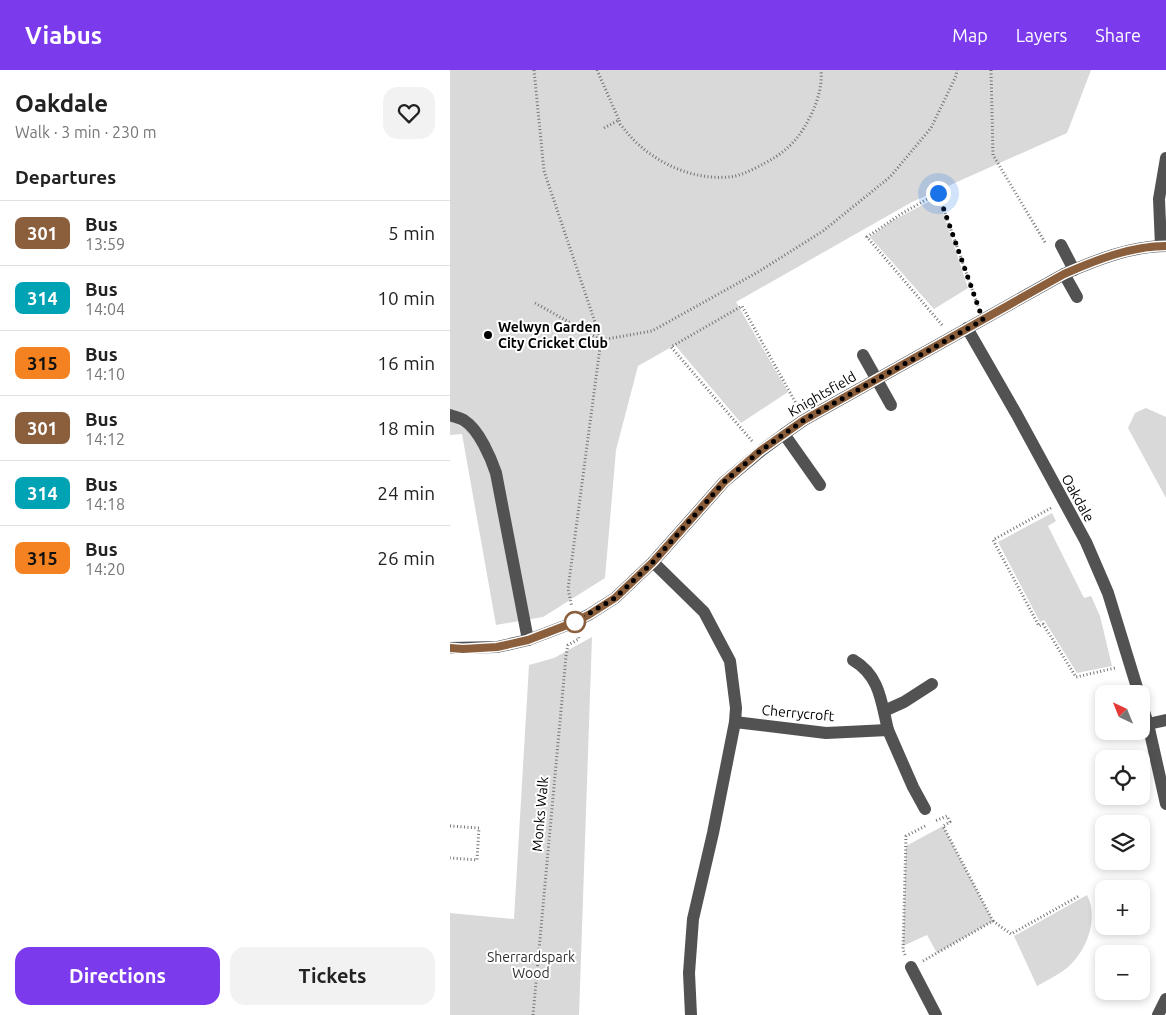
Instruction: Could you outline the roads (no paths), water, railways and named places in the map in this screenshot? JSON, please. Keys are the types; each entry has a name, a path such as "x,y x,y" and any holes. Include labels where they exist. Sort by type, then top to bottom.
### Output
{"street":[{"path":"1164,246 1160,199 1166,158"},
{"name":"Knightsfield","path":"450,648 497,647 528,640 575,622 615,598 653,562 724,482 760,451 804,420 1069,272 1097,260 1133,250 1164,246"},
{"path":"1055,247 1069,272 1077,297"},
{"name":"Oakdale","path":"967,328 1086,542 1108,593 1136,685"},
{"path":"863,355 891,405"},
{"path":"450,415 466,422 480,438 490,456 496,473 528,640"},
{"path":"784,434 820,485"},
{"path":"653,562 704,612 730,661 736,708 735,722 713,833 693,919 689,973 691,1015"},
{"path":"853,660 864,667 878,686 888,730 913,787 925,809"},
{"path":"884,711 904,702 932,684"},
{"path":"1150,724 1166,720"},
{"name":"Cherrycroft","path":"735,722 826,732 888,730"},
{"path":"1150,733 1166,804"},
{"path":"911,967 936,1015"},
{"path":"1158,1015 1166,1000"}],"place":[{"name":"Welwyn Garden City Cricket Club","path":"488,335"}],"park label":[{"name":"Sherrardspark Wood","path":"531,966"}]}
